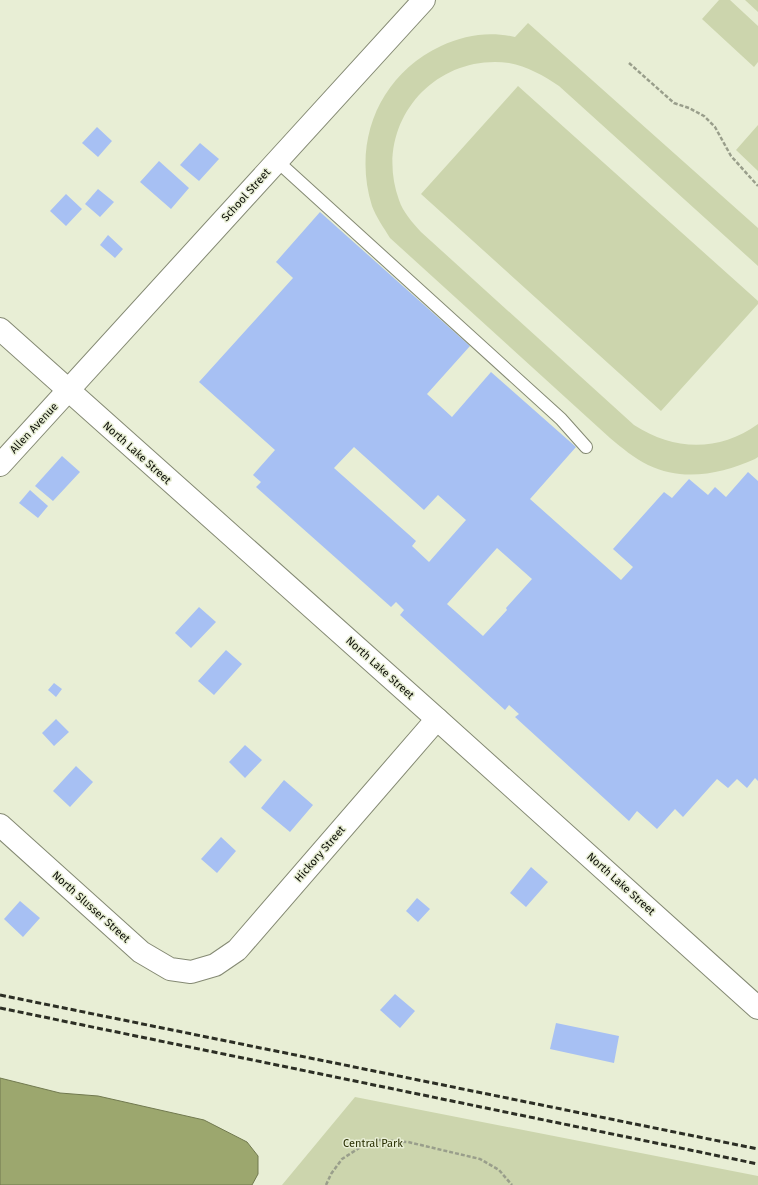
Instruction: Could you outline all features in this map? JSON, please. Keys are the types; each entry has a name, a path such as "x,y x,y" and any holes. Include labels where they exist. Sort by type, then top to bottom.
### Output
{"street":[{"name":"School Street","path":"68,391 424,0"},
{"name":"North Lake Street","path":"0,329 758,1008"},
{"name":"Allen Avenue","path":"0,465 68,391"},
{"name":"Hickory Street","path":"191,972 215,965 237,950 437,719"},
{"name":"North Slusser Street","path":"0,825 141,952 170,969 191,972"}],"lane":[{"path":"277,161 561,419 586,447"}],"path":[{"path":"629,63 674,103 689,108 704,116 715,127 731,156 758,186"},
{"path":"326,1185 331,1174 342,1159 377,1140 408,1142 480,1160 499,1170 512,1185"}],"green space":[{"path":"719,0 730,0 758,26 758,62 754,67 702,19"},
{"path":"745,0 758,0 758,12"},
{"path":"528,23 758,228 758,266 559,86 522,66 509,63 481,63 456,70 433,82 415,100 402,121 394,146 393,172 399,200 403,209 421,232 634,425 649,434 665,440 696,445 728,440 758,424 758,457 755,459 729,469 688,475 661,470 638,459 610,438 390,238 376,214 372,206 367,182 366,158 369,135 376,113 387,92 401,74 419,59 450,42 486,34 515,37"},
{"path":"518,86 758,301 758,304 661,411 421,194"},
{"path":"758,125 758,171 736,150"},
{"name":"Central Park","path":"355,1097 758,1176 758,1185 282,1185"}],"shaded area":[{"path":"0,1078 60,1093 98,1096 204,1120 247,1142 258,1156 258,1174 252,1185 0,1185"}],"building":[{"path":"97,127 112,141 98,157 82,143"},
{"path":"200,143 219,159 199,181 180,165"},
{"path":"159,161 189,188 171,209 140,182"},
{"path":"98,189 114,202 100,217 85,204"},
{"path":"66,194 82,209 66,226 50,211"},
{"path":"320,212 470,346 427,394 452,417 491,372 576,447 530,499 621,580 633,567 613,549 664,492 672,498 689,479 708,495 715,487 726,497 748,472 758,481 758,781 755,778 747,788 737,779 728,788 717,779 683,817 675,809 657,829 637,811 629,821 515,717 519,714 509,705 505,710 400,615 404,610 396,602 391,607 256,487 261,482 253,475 275,450 199,382 293,278 276,262","holes":["354,447 424,510 438,495 466,520 429,562 412,546 416,541 334,468","497,548 532,579 506,608 507,610 483,636 447,604"]},
{"path":"108,235 123,249 115,258 100,245"},
{"path":"62,456 80,472 53,501 35,486"},
{"path":"30,490 48,506 38,518 19,503"},
{"path":"199,607 216,622 191,648 175,633"},
{"path":"226,650 242,664 214,695 198,681"},
{"path":"54,683 62,689 56,697 48,690"},
{"path":"56,719 69,732 54,746 42,733"},
{"path":"245,745 262,760 245,778 229,762"},
{"path":"76,766 93,782 70,807 53,791"},
{"path":"284,780 313,805 290,832 261,808"},
{"path":"221,837 236,851 217,873 201,859"},
{"path":"531,867 548,882 526,907 510,893"},
{"path":"417,898 430,909 418,922 406,911"},
{"path":"20,901 40,918 23,937 4,919"},
{"path":"395,994 415,1011 400,1028 380,1010"},
{"path":"556,1023 619,1036 614,1063 550,1049"}],"railway":[{"path":"0,995 758,1149"},
{"path":"0,1008 758,1164"}]}
